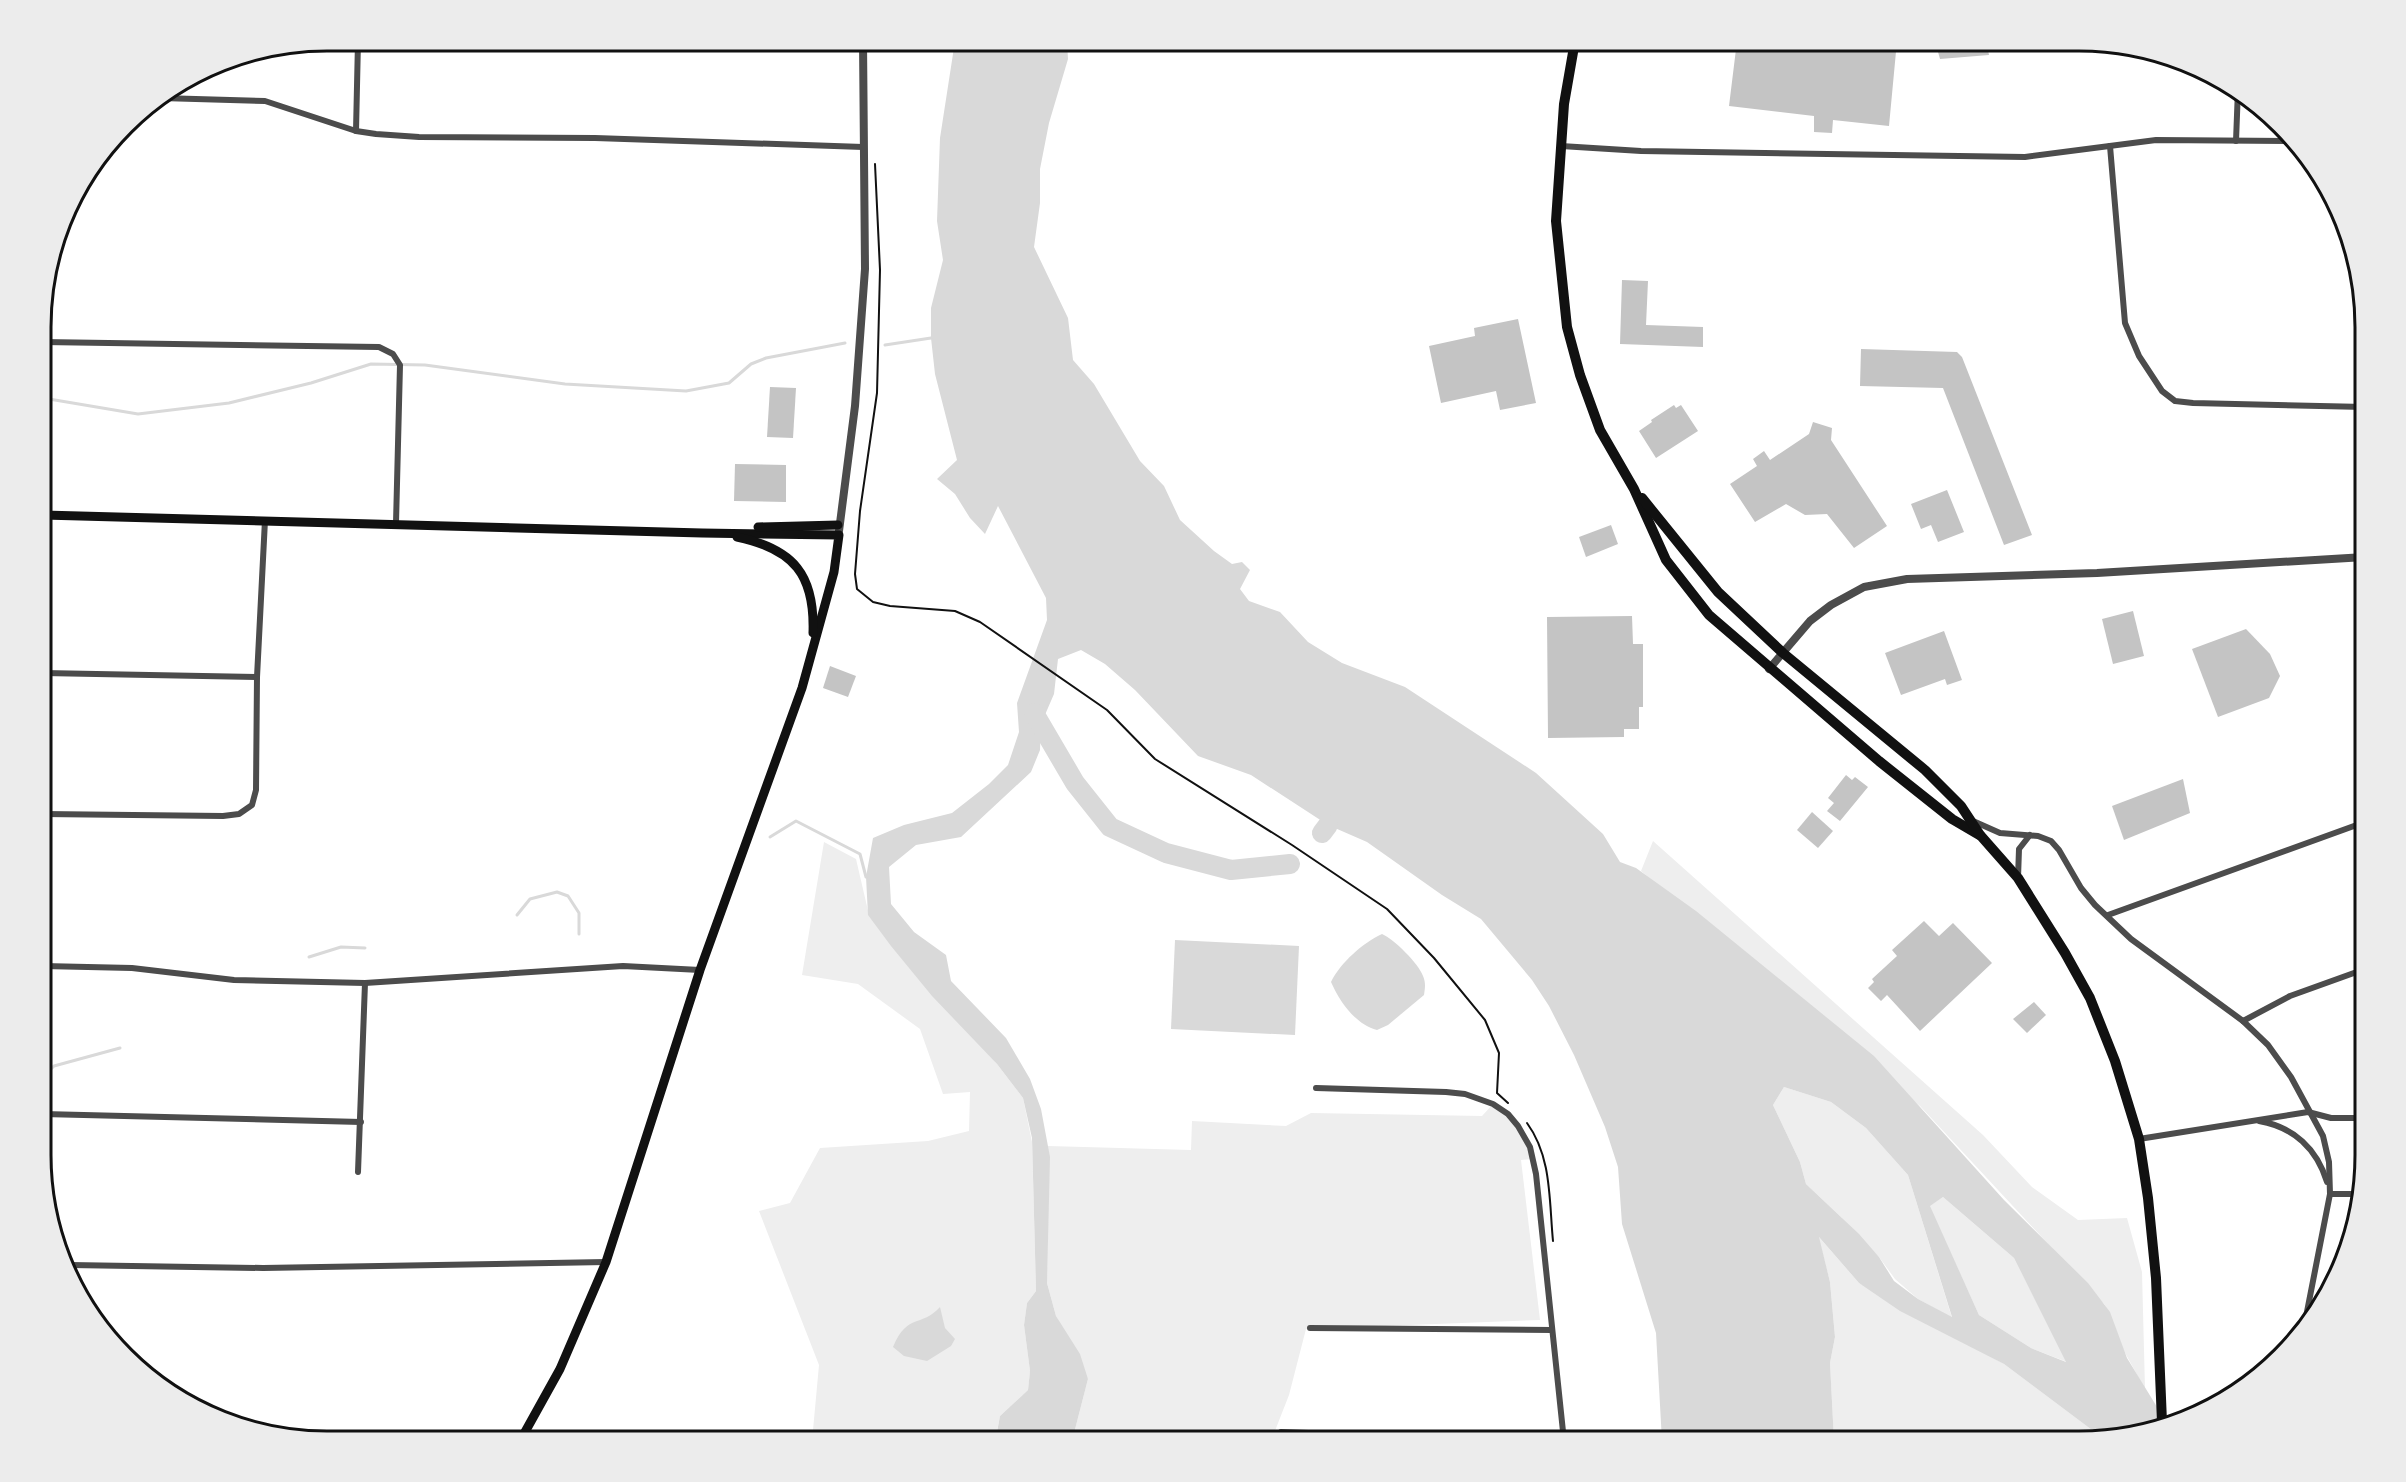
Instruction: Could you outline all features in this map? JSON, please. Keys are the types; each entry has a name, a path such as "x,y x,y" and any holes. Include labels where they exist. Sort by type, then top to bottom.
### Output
{"main road":[{"path":"1573,51 1564,104 1556,221 1567,327 1580,375 1600,430 1634,489 1666,560 1709,615 1769,669 1952,819 1981,836"},
{"path":"1634,489 1719,592 1783,653 1925,770 1961,806 1981,836 2018,878 2065,953 2090,998 2115,1060 2139,1139 2156,1278 2162,1418"},
{"path":"51,515 702,533 839,530 834,572 798,699 700,970 606,1262 560,1369 526,1431"},
{"path":"702,533 747,539 781,552 794,562 804,576 810,592 813,613 812,652"}],"street":[{"path":"356,131 358,51"},
{"path":"839,530 855,406 863,301 865,248 863,51"},
{"path":"173,98 265,101 356,131 419,137 595,138 863,147"},
{"path":"2236,141 2237,102"},
{"path":"1561,146 1652,152 2025,157 2156,140 2283,141"},
{"path":"2110,146 2125,323 2139,356 2162,391 2175,401 2193,403 2355,407"},
{"path":"51,342 379,346 393,354 400,365 396,524"},
{"path":"51,814 223,816 239,814 252,806 256,790 257,677 265,520"},
{"path":"1769,669 1810,621 1831,605 1864,587 1907,579 2097,573 2355,558"},
{"path":"51,673 257,677"},
{"path":"1971,819 2000,833 2030,835 2051,841 2059,850 2081,888 2095,905 2132,939 2243,1021 2268,1046 2291,1077 2323,1136 2329,1162 2330,1194 2308,1309"},
{"path":"2108,915 2355,826"},
{"path":"2018,878 2019,849 2030,835"},
{"path":"51,966 132,968 234,980 365,983 623,966 700,970"},
{"path":"2243,1021 2290,996 2355,973"},
{"path":"358,1172 365,983"},
{"path":"1316,1088 1465,1094 1493,1104 1508,1114 1530,1147 1536,1174 1563,1431"},
{"path":"2139,1139 2308,1112 2331,1118 2355,1118"},
{"path":"51,1114 361,1122"},
{"path":"2253,1120 2283,1128 2304,1142 2323,1168 2330,1194"},
{"path":"2330,1194 2352,1194"},
{"path":"74,1265 263,1268 606,1262"},
{"path":"1310,1328 1552,1330"}],"path":[{"path":"874,156 880,270 877,393 860,511 855,574 857,589 873,602 890,606 955,611 980,622 1107,710 1155,759 1292,845 1387,909 1434,958 1485,1020 1499,1053 1497,1093 1514,1109"},
{"path":"1521,1117 1542,1149 1547,1174 1553,1245"}],"shaded area":[{"path":"953,51 1068,51 1068,59 1049,123 1040,169 1040,203 1034,247 1068,318 1073,360 1094,384 1140,461 1164,486 1180,520 1232,564 1242,562 1250,570 1240,589 1249,601 1280,612 1308,642 1342,663 1405,687 1536,773 1603,834 1620,862 1636,868 1696,911 1874,1056 2004,1200 2088,1283 2110,1312 2127,1358 2163,1418 2133,1426 2092,1430 2004,1364 1900,1311 1859,1283 1819,1237 1830,1282 1835,1337 1830,1363 1833,1431 1661,1431 1656,1333 1622,1224 1618,1167 1605,1127 1574,1055 1549,1006 1532,980 1481,919 1442,895 1367,842 1328,825 1251,775 1198,756 1135,690 1105,664 1081,650 1058,659 1054,694 1041,724 1040,750 1031,772 961,837 916,845 889,867 891,904 914,932 946,955 951,981 1006,1038 1030,1079 1041,1109 1050,1157 1047,1283 1056,1316 1080,1354 1088,1379 1075,1431 997,1431 1000,1416 1028,1390 1030,1371 1024,1325 1027,1303 1036,1291 1032,1138 1023,1098 997,1064 932,996 868,915 866,877 873,838 904,825 952,813 989,784 1008,765 1019,732 1017,703 1047,620 1046,598 998,506 985,534 970,518 955,494 937,479 957,460 935,374 931,338 931,308 943,260 937,221 940,138","holes":["1784,1087 1831,1102 1866,1128 1908,1175 1952,1317 1918,1299 1894,1281 1879,1257 1859,1234 1806,1184 1800,1162 1773,1105","1943,1197 2014,1258 2066,1362 2031,1348 1979,1315 1930,1206"]},
{"path":"1653,841 1983,1135 2032,1187 2078,1220 2127,1218 2142,1272 2145,1389 2124,1351 2105,1305 1920,1106 1641,871"},
{"path":"824,842 856,859 869,915 997,1064 1023,1098 1032,1142 1036,1291 1027,1303 1024,1325 1030,1371 1028,1390 1000,1416 997,1431 813,1431 819,1365 759,1211 790,1203 820,1148 928,1141 969,1131 970,1092 943,1094 920,1029 858,984 802,975"},
{"path":"1382,934 1399,946 1417,965 1424,979 1425,988 1424,995 1388,1025 1377,1030 1362,1023 1349,1011 1331,982 1353,954 1367,942"},
{"path":"1175,940 1299,946 1295,1035 1171,1029"},
{"path":"1784,1087 1831,1102 1866,1128 1908,1175 1952,1318 1918,1299 1895,1279 1879,1257 1806,1184 1800,1162 1773,1105"},
{"path":"1493,1104 1518,1126 1533,1159 1521,1160 1540,1320 1306,1329 1289,1395 1275,1431 1075,1431 1088,1379 1056,1316 1047,1283 1048,1146 1191,1150 1192,1121 1286,1126 1311,1113 1482,1116"},
{"path":"1943,1197 2014,1258 2067,1362 2031,1348 1979,1315 1929,1206"},
{"path":"1818,1236 1859,1283 2004,1364 2092,1430 1833,1431 1830,1363 1835,1337 1830,1282"},
{"path":"940,1307 945,1328 955,1339 951,1346 927,1361 904,1356 893,1347 909,1324 927,1317"}],"building":[{"path":"1736,51 1896,51 1889,126 1833,120 1832,133 1814,132 1814,116 1729,106"},
{"path":"1938,51 1988,51 1989,55 1940,59"},
{"path":"1622,280 1648,281 1646,325 1703,327 1703,347 1620,344"},
{"path":"1518,319 1536,403 1500,410 1496,391 1441,403 1429,346 1475,336 1474,328"},
{"path":"1861,349 1957,352 1962,357 2032,535 2004,545 1943,388 1860,386"},
{"path":"770,387 796,388 793,438 767,437"},
{"path":"1674,405 1676,408 1681,405 1698,431 1656,458 1639,431"},
{"path":"1813,422 1832,428 1831,440 1887,526 1854,548 1827,514 1805,515 1786,504 1755,522 1730,484 1757,466 1753,459 1764,451 1770,460 1809,434"},
{"path":"735,464 786,465 786,502 734,501"},
{"path":"1947,490 1964,532 1938,542 1931,525 1921,529 1911,504"},
{"path":"1611,525 1618,544 1586,557 1579,537"},
{"path":"2133,611 2144,656 2113,664 2102,619"},
{"path":"1632,616 1633,644 1643,644 1643,707 1639,707 1639,729 1624,729 1624,737 1548,738 1547,617"},
{"path":"2246,629 2270,654 2280,676 2269,698 2218,717 2192,649"},
{"path":"1944,631 1962,680 1947,685 1945,679 1901,695 1885,653"},
{"path":"830,666 856,676 848,697 823,688"},
{"path":"1846,775 1852,780 1855,777 1868,787 1840,821 1827,811 1834,803 1828,798"},
{"path":"2183,779 2190,813 2124,840 2112,806"},
{"path":"1812,812 1833,831 1818,848 1797,830"},
{"path":"1924,921 1939,936 1953,923 1992,963 1920,1031 1887,995 1881,1001 1868,988 1874,982 1872,979 1897,956 1892,950"},
{"path":"2034,1002 2046,1015 2027,1033 2013,1019"}],"waterway":[{"path":"885,345 931,338"},
{"path":"51,399 138,414 229,403 311,383 371,364 425,365 565,384 686,391 729,383 751,364 766,358 845,343"},
{"path":"1034,713 1075,783 1110,827 1166,853 1231,870 1290,864"},
{"path":"770,837 796,821 860,854 866,877"},
{"path":"1322,833 1328,825"},
{"path":"517,915 530,899 557,892 568,896 579,913 579,934"},
{"path":"309,957 341,947 365,948"},
{"path":"51,1069 54,1066 120,1048"}]}
